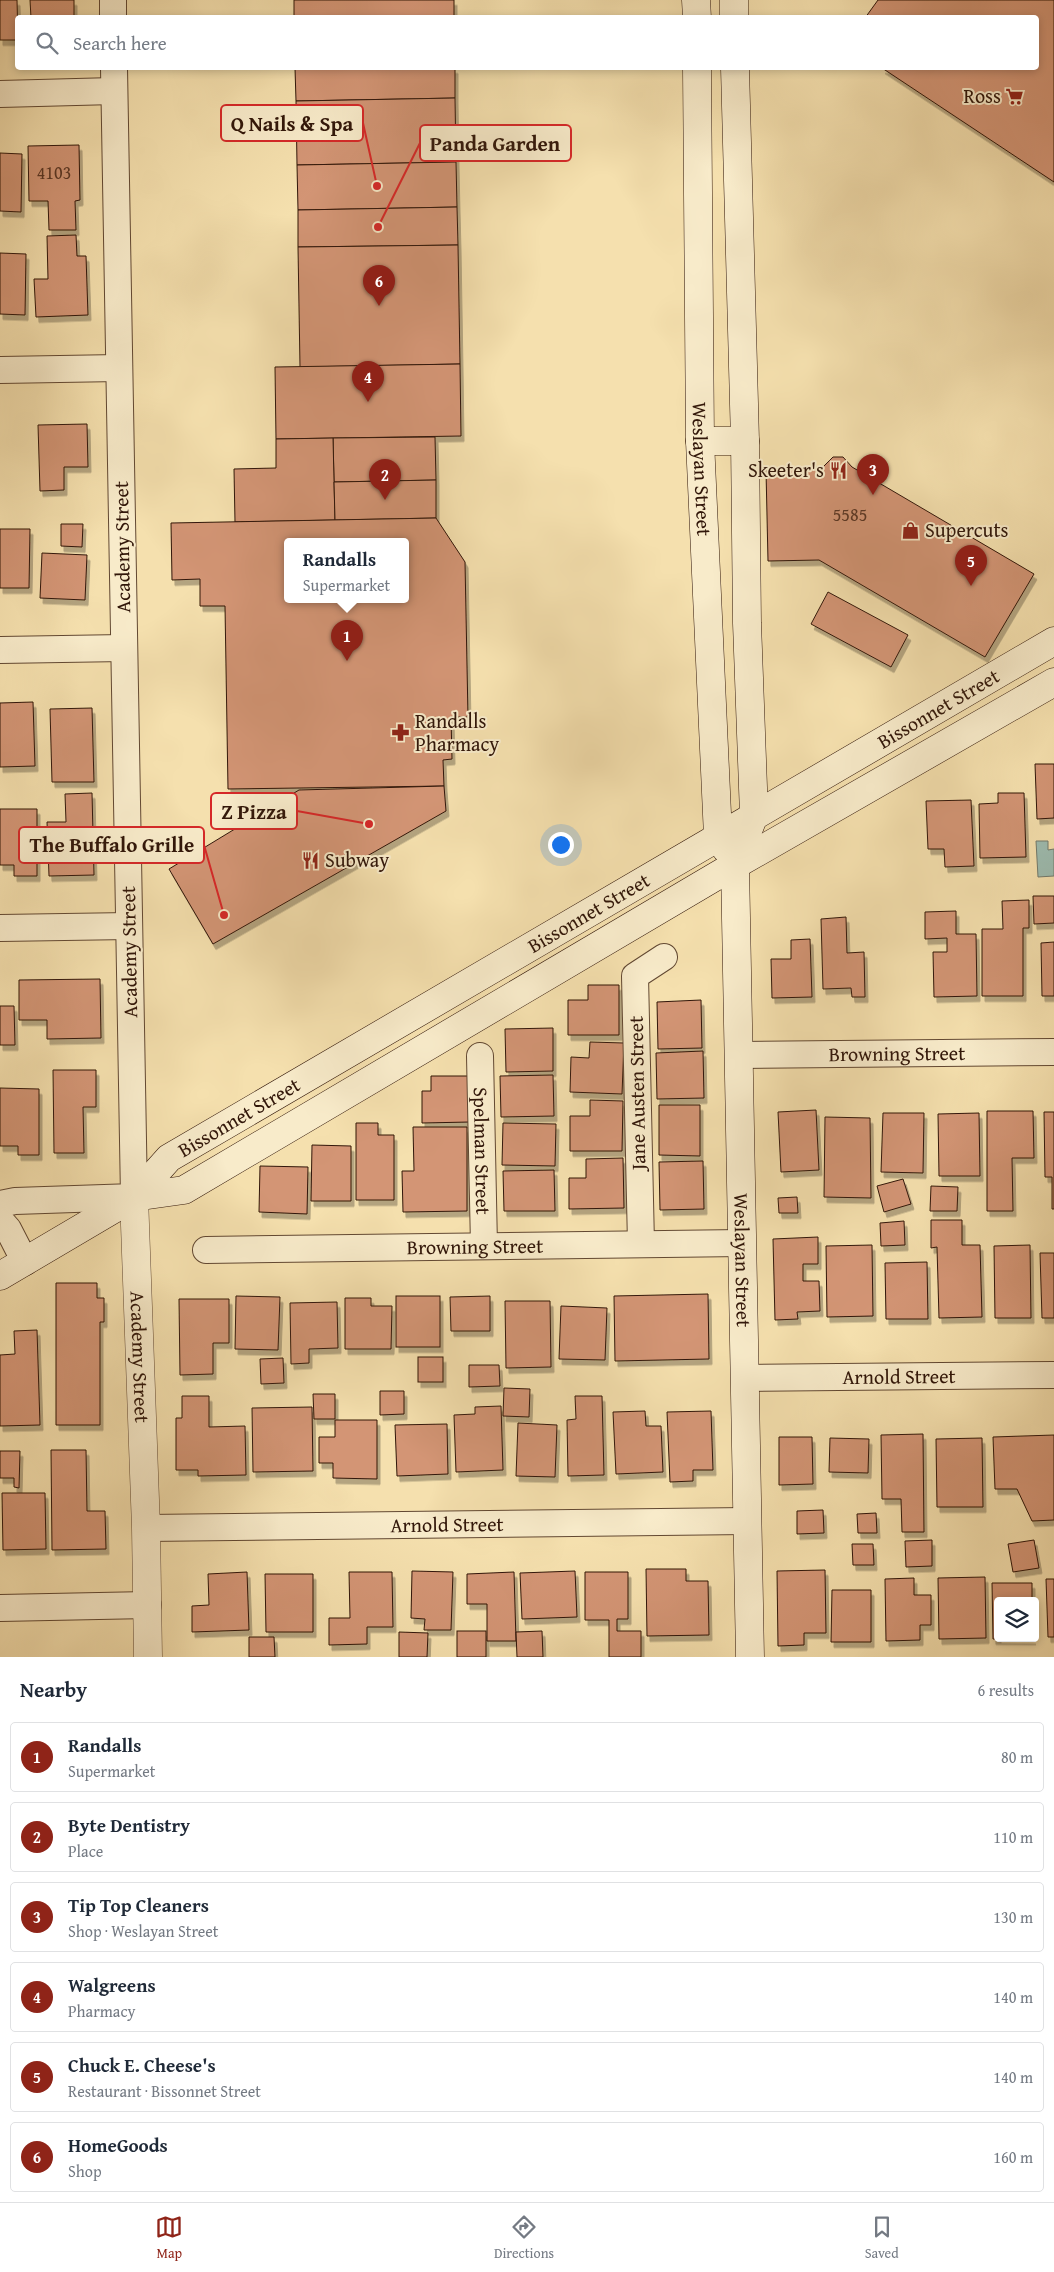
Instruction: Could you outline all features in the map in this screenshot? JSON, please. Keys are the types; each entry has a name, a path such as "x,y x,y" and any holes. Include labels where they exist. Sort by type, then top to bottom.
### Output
{"main road":[{"path":"696,0 697,15"},
{"path":"734,0 734,15"},
{"name":"Weslayan Street","path":"697,70 700,441 718,836 736,865"},
{"name":"Weslayan Street","path":"735,70 745,441 747,623 754,815 736,865 750,1657"},
{"path":"700,441 745,441"},
{"name":"Bissonnet Street","path":"0,1276 134,1197 169,1158 1054,641"},
{"name":"Bissonnet Street","path":"134,1197 184,1190 736,865 1054,682"},
{"name":"Academy Street","path":"134,1197 146,1528 148,1657"}],"street":[{"path":"113,0 113,15"},
{"path":"0,94 114,80"},
{"name":"Academy Street","path":"114,80 134,1197"},
{"path":"0,370 119,368"},
{"path":"0,650 124,648"},
{"path":"0,928 129,926"},
{"name":"Jane Austen Street","path":"641,1244 635,976 664,957"},
{"name":"Browning Street","path":"739,1055 1054,1052"},
{"name":"Spelman Street","path":"480,1056 484,1246"},
{"path":"0,1204 15,1201 134,1197"},
{"path":"0,1220 8,1229 25,1262"},
{"name":"Browning Street","path":"206,1250 742,1243"},
{"name":"Arnold Street","path":"745,1378 1054,1375"},
{"name":"Arnold Street","path":"146,1528 747,1521"},
{"path":"0,1608 148,1605"}],"shaded area":[{"path":"1036,841 1048,841 1048,850 1054,849 1054,876 1038,877"}],"building":[{"path":"0,0 17,0 15,40 0,40"},
{"path":"30,0 74,0 74,15 31,15"},
{"path":"294,0 454,0 454,15 294,15"},
{"path":"878,0 1054,0 1054,182 885,70 1039,70 1039,15 867,15"},
{"path":"295,70 455,70 455,98 296,101"},
{"path":"455,98 456,162 297,165 296,101"},
{"path":"79,145 80,200 75,201 76,230 49,230 48,201 29,201 28,146"},
{"path":"0,153 22,154 21,212 0,211"},
{"path":"456,162 457,207 298,210 297,165"},
{"path":"457,207 458,245 298,247 298,210"},
{"path":"76,235 77,256 86,256 88,315 36,317 34,279 48,279 47,236"},
{"path":"458,245 460,364 300,367 298,247"},
{"path":"0,253 26,254 25,315 0,314"},
{"path":"460,364 461,436 276,439 275,367"},
{"path":"87,424 88,467 64,467 64,490 40,491 38,425"},
{"path":"435,437 436,480 334,482 333,438"},
{"path":"333,438 335,520 235,522 234,469 276,468 276,439"},
{"path":"833,457 843,457 852,467 1034,574 985,657 819,560 768,561 766,470 823,467"},
{"path":"436,480 436,518 335,520 334,482"},
{"path":"436,518 465,562 468,717 451,717 452,759 443,760 444,786 228,789 225,606 200,606 200,579 172,580 171,523"},
{"path":"61,524 83,524 82,547 61,546"},
{"path":"0,529 30,529 29,588 0,588"},
{"path":"42,553 87,555 85,600 40,598"},
{"path":"828,592 908,635 891,667 811,624"},
{"path":"33,702 35,766 0,767 0,703"},
{"path":"92,708 94,782 52,782 50,709"},
{"path":"1035,764 1054,764 1054,818 1037,819"},
{"path":"444,786 446,811 213,944 169,869 299,790"},
{"path":"92,793 94,875 49,876 47,822 66,822 65,794"},
{"path":"998,793 1024,793 1026,857 980,858 979,804 998,803"},
{"path":"971,800 974,866 945,867 944,849 928,849 926,801"},
{"path":"0,809 37,809 37,876 14,876 14,865 0,865"},
{"path":"1033,896 1054,896 1054,923 1034,924"},
{"path":"1029,900 1029,928 1023,928 1023,996 982,996 982,929 1003,929 1002,901"},
{"path":"956,911 956,934 976,934 977,996 934,997 933,952 947,952 947,938 925,939 925,912"},
{"path":"846,917 847,953 864,952 865,997 852,997 851,988 823,989 821,919"},
{"path":"810,939 812,997 772,998 771,959 791,959 791,940"},
{"path":"1054,942 1054,996 1042,996 1041,943"},
{"path":"100,979 101,1038 47,1039 47,1020 19,1020 19,980"},
{"path":"588,985 619,985 619,1035 568,1035 568,1000 588,1000"},
{"path":"701,1000 702,1048 658,1049 657,1002"},
{"path":"0,1006 14,1006 15,1045 0,1045"},
{"path":"553,1028 553,1071 506,1072 505,1029"},
{"path":"590,1042 624,1043 622,1094 570,1092 571,1057 589,1058"},
{"path":"703,1051 704,1098 657,1099 656,1053"},
{"path":"53,1070 96,1070 96,1107 83,1107 84,1153 54,1153"},
{"path":"553,1075 554,1116 501,1117 500,1076"},
{"path":"431,1076 469,1076 470,1122 422,1123 422,1091 431,1091"},
{"path":"0,1088 39,1089 39,1155 18,1155 18,1146 0,1146"},
{"path":"590,1100 623,1101 622,1151 570,1151 570,1116 590,1116"},
{"path":"659,1105 700,1105 700,1156 659,1155"},
{"path":"816,1110 819,1170 781,1172 778,1112"},
{"path":"987,1111 1033,1111 1034,1158 1012,1158 1013,1211 987,1211"},
{"path":"1044,1112 1054,1112 1054,1209 1052,1209 1052,1177 1045,1177"},
{"path":"883,1113 924,1113 923,1173 881,1172"},
{"path":"979,1113 980,1176 939,1176 938,1114"},
{"path":"825,1117 870,1118 871,1198 824,1197"},
{"path":"356,1123 378,1123 378,1135 394,1135 394,1200 356,1200"},
{"path":"503,1123 556,1124 555,1166 502,1165"},
{"path":"413,1127 467,1127 467,1211 403,1212 402,1171 414,1171"},
{"path":"312,1145 351,1146 351,1201 311,1201"},
{"path":"623,1158 624,1208 569,1209 569,1178 586,1178 586,1159"},
{"path":"703,1161 704,1209 660,1210 659,1162"},
{"path":"260,1166 308,1167 307,1214 259,1212"},
{"path":"554,1170 555,1211 504,1211 503,1171"},
{"path":"903,1179 911,1204 884,1212 877,1186"},
{"path":"931,1186 958,1187 957,1211 930,1211"},
{"path":"797,1197 798,1213 779,1213 778,1198"},
{"path":"931,1220 962,1220 962,1245 980,1245 982,1317 939,1318 937,1247 931,1248"},
{"path":"904,1221 905,1245 881,1246 880,1223"},
{"path":"818,1237 818,1264 803,1264 803,1281 819,1281 820,1311 797,1312 798,1319 775,1320 773,1239"},
{"path":"872,1245 873,1316 827,1317 826,1246"},
{"path":"1030,1245 1031,1318 995,1318 994,1246"},
{"path":"1040,1253 1054,1253 1054,1318 1042,1318"},
{"path":"927,1262 928,1319 886,1319 885,1263"},
{"path":"56,1283 97,1283 97,1298 104,1298 104,1322 100,1322 100,1425 56,1425"},
{"path":"708,1294 709,1359 615,1361 614,1296"},
{"path":"236,1296 280,1297 278,1350 235,1349"},
{"path":"396,1296 440,1296 440,1347 396,1347"},
{"path":"490,1296 490,1331 451,1331 450,1297"},
{"path":"345,1298 371,1298 371,1306 392,1306 391,1349 345,1349"},
{"path":"179,1299 229,1299 229,1343 213,1343 213,1374 180,1375"},
{"path":"505,1301 550,1301 551,1367 506,1368"},
{"path":"337,1302 338,1348 309,1349 309,1363 291,1364 290,1303"},
{"path":"561,1306 607,1308 605,1360 559,1359"},
{"path":"37,1330 40,1425 0,1426 0,1355 15,1354 14,1331"},
{"path":"418,1357 443,1357 443,1382 418,1382"},
{"path":"283,1358 284,1383 261,1384 260,1359"},
{"path":"469,1365 499,1365 500,1386 469,1387"},
{"path":"504,1388 530,1389 529,1417 503,1416"},
{"path":"380,1391 404,1391 404,1414 380,1415"},
{"path":"313,1394 335,1394 335,1419 314,1419"},
{"path":"182,1396 209,1396 209,1427 245,1426 246,1475 198,1476 198,1470 176,1470 176,1418 182,1418"},
{"path":"575,1396 602,1396 604,1475 568,1476 567,1420 576,1419"},
{"path":"501,1406 503,1470 456,1472 454,1415 475,1414 475,1407"},
{"path":"312,1407 313,1471 253,1472 252,1408"},
{"path":"645,1411 646,1426 661,1426 663,1472 616,1474 613,1412"},
{"path":"711,1411 713,1470 693,1470 693,1481 670,1482 667,1412"},
{"path":"335,1420 377,1420 377,1479 333,1478 333,1463 319,1463 319,1437 335,1437"},
{"path":"518,1423 557,1425 555,1477 516,1476"},
{"path":"447,1424 448,1474 397,1476 395,1425"},
{"path":"923,1434 924,1532 902,1532 901,1499 882,1499 881,1435"},
{"path":"1054,1435 1054,1520 1032,1521 1017,1489 995,1489 993,1437"},
{"path":"779,1437 812,1437 813,1484 779,1485"},
{"path":"830,1438 869,1439 868,1473 829,1472"},
{"path":"982,1438 983,1507 937,1507 936,1439"},
{"path":"51,1450 86,1450 87,1511 105,1511 106,1549 52,1550"},
{"path":"0,1451 20,1451 19,1488 14,1487 14,1478 0,1478"},
{"path":"2,1493 45,1493 46,1549 3,1550"},
{"path":"823,1510 824,1533 797,1534 797,1511"},
{"path":"876,1513 877,1533 858,1533 857,1514"},
{"path":"932,1540 932,1566 906,1567 905,1541"},
{"path":"1034,1540 1039,1568 1013,1572 1008,1544"},
{"path":"852,1544 873,1544 874,1565 853,1565"},
{"path":"646,1569 686,1569 686,1581 708,1581 709,1635 647,1636"},
{"path":"825,1570 826,1633 804,1633 804,1645 778,1646 777,1571"},
{"path":"412,1571 453,1572 451,1630 424,1630 425,1619 411,1618"},
{"path":"575,1571 577,1617 522,1619 520,1573"},
{"path":"247,1572 249,1630 192,1632 192,1606 209,1605 208,1574"},
{"path":"349,1572 392,1572 393,1627 367,1627 367,1644 329,1645 329,1618 350,1618"},
{"path":"514,1572 516,1641 487,1641 487,1604 467,1604 467,1574"},
{"path":"585,1572 628,1572 628,1619 617,1619 617,1631 641,1631 641,1657 609,1657 609,1620 585,1620"},
{"path":"265,1574 313,1574 313,1632 266,1632"},
{"path":"985,1577 986,1638 939,1639 938,1578"},
{"path":"914,1578 914,1595 931,1595 931,1625 920,1625 920,1640 886,1641 885,1579"},
{"path":"1046,1579 1054,1579 1054,1637 1048,1637"},
{"path":"992,1583 1032,1583 1032,1597 994,1597 993,1639"},
{"path":"832,1590 871,1590 871,1642 831,1642"},
{"path":"457,1631 486,1631 486,1657 457,1657"},
{"path":"542,1631 543,1657 517,1657 516,1632"},
{"path":"399,1632 428,1633 427,1657 399,1657"},
{"path":"249,1637 274,1637 275,1657 249,1657"}],"place":[{"name":"Ross","path":"1015,96"},
{"name":"Q Nails & Spa","path":"377,186"},
{"name":"Panda Garden","path":"378,227"},
{"name":"HomeGoods","path":"379,306"},
{"name":"Walgreens","path":"368,402"},
{"name":"Skeeter's","path":"838,470"},
{"name":"Tip Top Cleaners","path":"873,495"},
{"name":"Byte Dentistry","path":"385,500"},
{"name":"Supercuts","path":"911,530"},
{"name":"Chuck E. Cheese's","path":"971,586"},
{"name":"Randalls","path":"347,661"},
{"name":"Randalls Pharmacy","path":"401,733"},
{"name":"Z Pizza","path":"369,824"},
{"name":"Subway","path":"311,860"},
{"name":"The Buffalo Grille","path":"224,915"}]}
